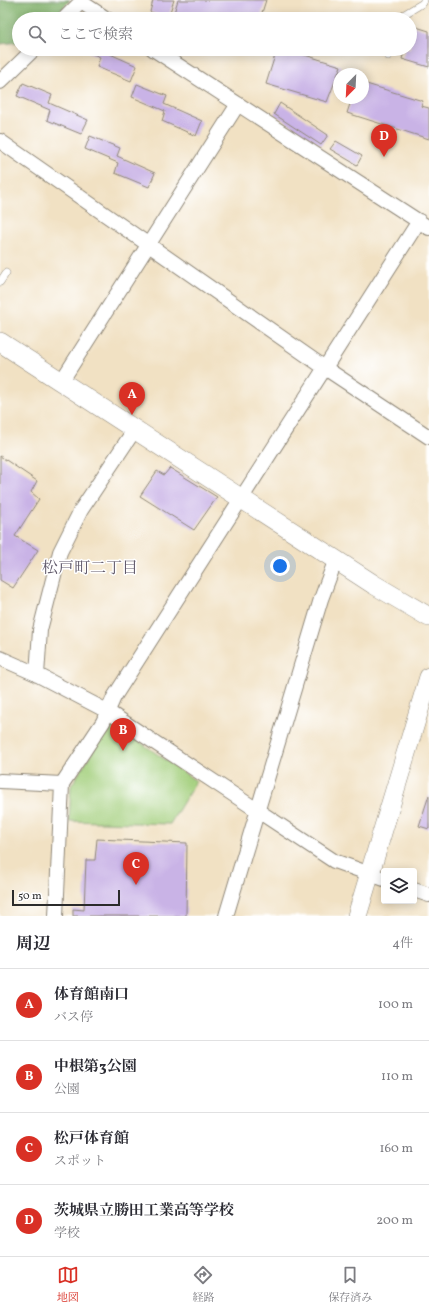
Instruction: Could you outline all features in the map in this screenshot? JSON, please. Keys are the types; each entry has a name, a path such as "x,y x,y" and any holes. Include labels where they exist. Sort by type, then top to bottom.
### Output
{"street":[{"path":"71,12 82,1 97,12"},
{"path":"0,82 27,56"},
{"path":"56,916 62,784 103,722 118,691 325,368 424,225 164,56"},
{"path":"61,382 238,104"},
{"path":"0,141 325,368 429,437"},
{"path":"0,342 373,584 429,617"},
{"path":"37,675 40,630 60,552 81,510 135,429"},
{"path":"226,916 321,599 336,560"},
{"path":"0,658 107,711 334,861 377,877"},
{"path":"357,916 377,877 429,677"},
{"path":"0,781 62,784"},
{"path":"417,891 429,895"}],"lane":[{"path":"408,12 423,3 424,0"},
{"path":"0,282 6,273"}],"green space":[{"path":"0,0 70,0 60,12 12,12 12,43 0,44"},
{"path":"111,722 196,781 170,824 69,821 71,786"}],"building":[{"path":"153,0 174,0 170,12 150,12"},
{"path":"178,0 266,0 262,12 174,12"},
{"path":"417,27 429,31 429,67 402,59 403,56 417,56"},
{"path":"98,56 115,56 137,66 131,81 97,67 100,57"},
{"path":"275,56 308,56 341,66 340,68 333,68 333,87 327,102 266,84"},
{"path":"23,83 52,95 49,103 88,120 81,134 47,120 50,110 17,96"},
{"path":"137,84 167,96 164,104 202,121 196,136 162,121 165,111 132,97"},
{"path":"369,85 423,101 421,106 429,108 429,139 347,113 350,104 369,104"},
{"path":"280,103 328,135 321,145 274,114"},
{"path":"90,136 120,148 117,156 155,173 149,187 115,173 118,163 85,149"},
{"path":"336,141 362,156 357,165 330,149"},
{"path":"0,456 37,481 31,492 39,499 15,536 38,550 13,588 0,580"},
{"path":"170,468 217,497 194,530 140,496 157,471 164,475"},
{"path":"429,795 429,829 419,826"},
{"path":"97,839 187,843 186,916 73,916 73,909 84,910 86,860 95,860"}],"place":[{"name":"茨城県立勝田工業高等学校","path":"384,157"},
{"name":"体育館南口","path":"132,415"},
{"name":"中根第3公園","path":"123,751"},
{"name":"松戸体育館","path":"136,885"}],"district":[{"name":"松戸町二丁目","path":"90,567"}]}
